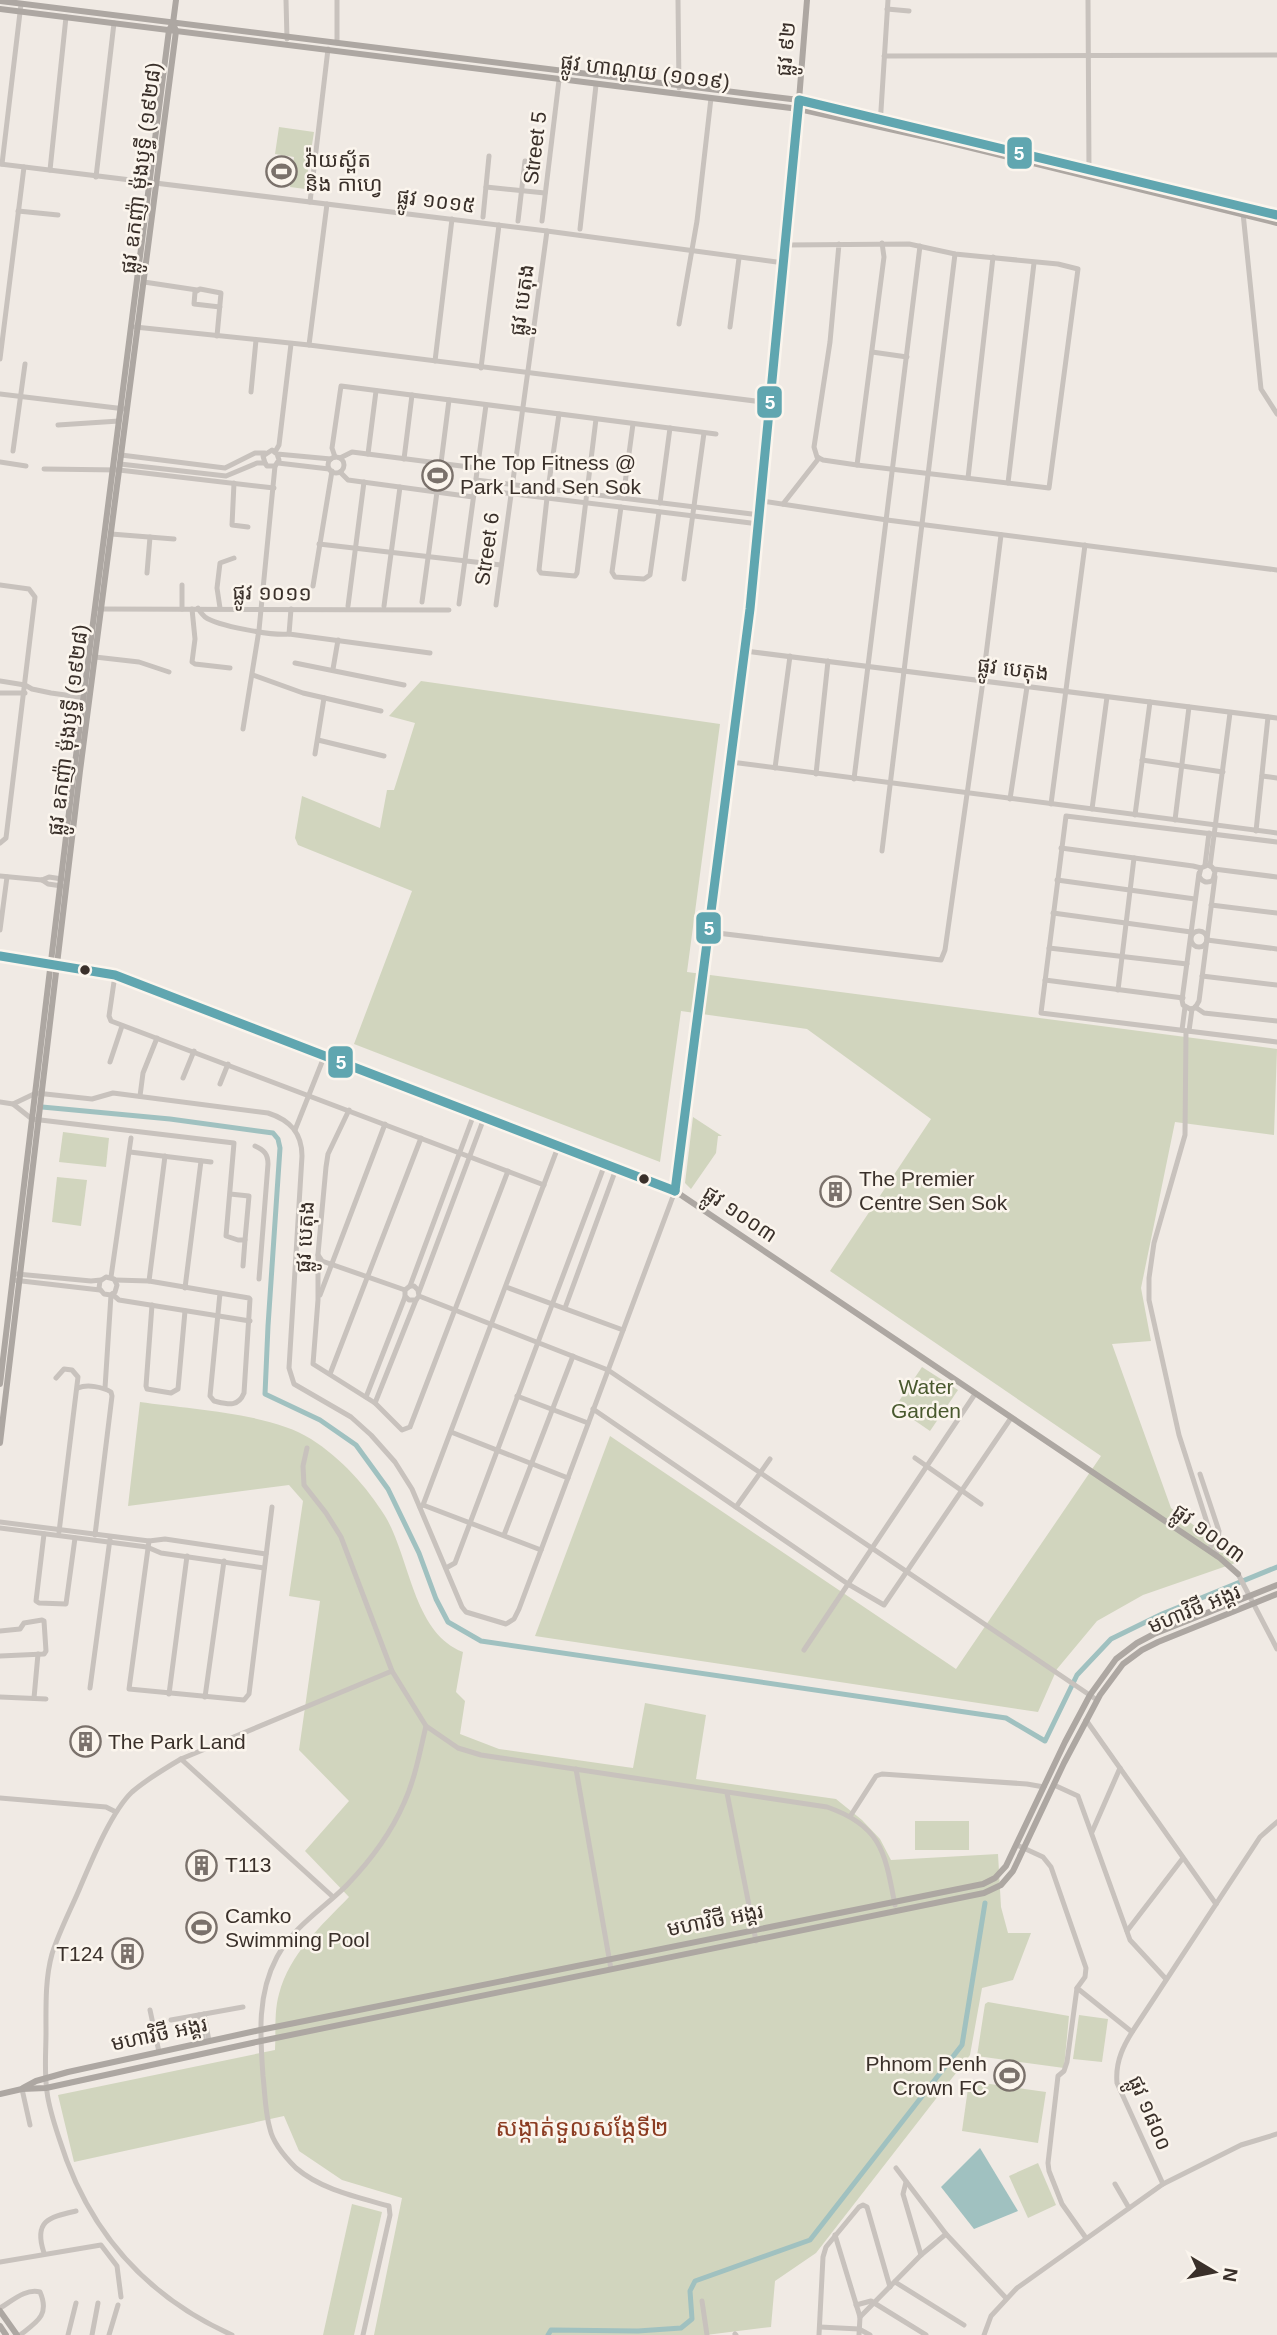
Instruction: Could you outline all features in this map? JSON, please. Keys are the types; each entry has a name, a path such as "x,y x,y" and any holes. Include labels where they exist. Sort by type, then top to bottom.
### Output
{"main road":[{"name":"ផ្លូវ ឧកញ៉ា ម៉ុងឫទ្ធី (១៩២៨)","path":"87,698 111,534 118,455 176,0"},
{"name":"ផ្លូវ ៩២","path":"799,100 807,0"},
{"name":"ផ្លូវ ហាណូយ (១០១៩)","path":"4,1 173,28"},
{"name":"ផ្លូវ ហាណូយ (១០១៩)","path":"0,9 24,5 65,17 114,23 337,43 678,90 711,98 880,122"},
{"name":"ផ្លូវ ហាណូយ (១០១៩)","path":"286,40 328,49 596,85 799,100 1244,211 1277,223"},
{"path":"675,1191 745,651 799,109"},
{"name":"ផ្លូវ ឧកញ៉ា ម៉ុងឫទ្ធី (១៩២៨)","path":"135,327 144,282 153,183"},
{"name":"ផ្លូវ ហាណូយ (១០១៩)","path":"1244,211 1277,215"},
{"name":"ផ្លូវ ឧកញ៉ា ម៉ុងឫទ្ធី (១៩២៨)","path":"118,455 119,421 124,409"},
{"name":"ផ្លូវ ឧកញ៉ា ម៉ុងឫទ្ធី (១៩២៨)","path":"0,1443 74,794 117,466"},
{"name":"ផ្លូវ ១០០៣","path":"54,964 115,975 675,1191 1209,1551 1238,1574"},
{"name":"ផ្លូវ ឧកញ៉ា ម៉ុងឫទ្ធី (១៩២៨)","path":"0,1384 17,1277"},
{"name":"មហាវិថី អង្គរ","path":"22,2089 46,2078 260,2030 991,1881 1003,1871 1090,1695 1109,1667 1137,1643 1154,1634 1277,1584"},
{"name":"មហាវិថី អង្គរ","path":"0,2093 46,2088 261,2040 972,1897 993,1889 1010,1876 1086,1720 1115,1672 1142,1650 1277,1594"},
{"path":"1031,1815 1039,1819"},
{"path":"1003,1871 1010,1876"},
{"path":"970,1887 972,1897"},
{"path":"463,1989 465,1999"},
{"path":"0,2309 18,2335"},
{"path":"0,2328 6,2335"}],"street":[{"path":"286,0 286,40"},
{"path":"337,0 337,43"},
{"path":"678,0 678,90"},
{"path":"880,122 888,0"},
{"path":"1088,0 1089,173"},
{"path":"1,164 24,5"},
{"path":"887,9 909,11"},
{"path":"50,170 65,17"},
{"path":"96,177 114,23"},
{"path":"1123,57 1124,48"},
{"path":"310,202 328,49"},
{"path":"884,56 1277,55"},
{"name":"Street 5","path":"542,220 559,80"},
{"path":"580,229 596,85"},
{"path":"679,324 711,98"},
{"path":"799,100 799,109"},
{"path":"483,217 489,156"},
{"path":"518,221 525,161"},
{"name":"ផ្លូវ ១០១៥","path":"1,164 785,263"},
{"path":"0,359 24,167"},
{"path":"486,187 545,193"},
{"path":"309,345 327,204"},
{"path":"18,211 58,215"},
{"path":"1244,211 1261,389 1277,414"},
{"path":"435,362 452,219"},
{"path":"481,368 499,225"},
{"name":"ផ្លូវ បេតុង","path":"528,373 547,231"},
{"path":"786,245 881,243 920,246 955,254 1058,264 1078,269 1049,488 857,465 819,458 814,453 830,342 839,244"},
{"path":"857,465 884,257 881,243"},
{"path":"854,779 920,246"},
{"path":"882,850 955,254"},
{"path":"968,478 993,257"},
{"path":"730,327 739,258"},
{"path":"1007,483 1034,263"},
{"path":"144,282 220,292 217,336"},
{"path":"197,290 194,304 220,307"},
{"path":"135,327 309,345 771,403"},
{"path":"251,392 256,340"},
{"path":"243,729 262,608 276,453 291,344"},
{"path":"872,352 907,357"},
{"path":"13,451 25,364"},
{"name":"Street 6","path":"496,605 528,373"},
{"path":"340,472 345,465 335,458 332,448 339,387 716,434"},
{"path":"368,454 376,391"},
{"path":"0,394 124,409"},
{"path":"404,459 412,395"},
{"path":"441,463 449,400"},
{"path":"459,604 486,405"},
{"path":"548,489 559,414"},
{"path":"547,498 539,570 575,576 596,419"},
{"path":"58,425 119,421"},
{"path":"623,498 633,424"},
{"path":"660,503 670,428"},
{"path":"684,579 705,433"},
{"path":"118,455 225,468 256,453 335,458 352,452 477,468"},
{"path":"265,453 265,463"},
{"path":"313,586 330,470 335,458"},
{"path":"783,504 819,458"},
{"path":"0,462 26,466"},
{"path":"44,468 117,466 226,475 257,463 265,463 267,466 276,464 330,470 340,472 348,480 473,497"},
{"path":"117,466 274,488"},
{"path":"476,480 760,515"},
{"path":"348,606 364,482"},
{"path":"234,483 232,525 248,527"},
{"path":"384,607 400,487"},
{"path":"474,489 759,524"},
{"path":"422,602 437,492"},
{"path":"762,500 922,525 1277,570"},
{"path":"621,507 612,572 614,577 620,578 644,579 650,575 659,512"},
{"path":"111,534 174,540"},
{"path":"984,671 1001,535"},
{"path":"147,573 150,537"},
{"path":"319,544 501,565"},
{"path":"1051,804 1085,545"},
{"path":"220,608 217,588 220,562 234,558"},
{"path":"0,585 29,589 35,597 6,838 0,843"},
{"path":"182,585 182,609"},
{"path":"195,608 208,619 221,624 429,653"},
{"path":"195,608 192,662 230,668"},
{"name":"ផ្លូវ ១០១១","path":"98,609 449,610"},
{"path":"289,634 291,609"},
{"path":"333,670 338,640"},
{"name":"ផ្លូវ បេតុង","path":"745,651 1277,719"},
{"path":"775,768 790,656"},
{"path":"95,657 139,662 169,671"},
{"path":"816,774 828,661"},
{"path":"295,663 404,685"},
{"path":"253,675 295,691 381,711"},
{"path":"0,681 87,698"},
{"path":"709,932 941,960 946,950 983,681"},
{"path":"1010,799 1027,687"},
{"path":"0,693 23,693 32,689"},
{"path":"1092,810 1107,697"},
{"path":"315,754 324,698"},
{"path":"1135,815 1150,702"},
{"path":"1175,820 1189,707"},
{"path":"1209,1551 1211,1535 1180,1435 1149,1300 1149,1278 1154,1243 1185,1135 1186,1031 1182,998 1195,899 1206,868 1216,825 1230,713"},
{"path":"1256,831 1268,717"},
{"path":"318,740 384,756"},
{"path":"1142,760 1223,772"},
{"path":"730,762 1277,834"},
{"path":"1262,776 1277,778"},
{"path":"1277,842 1066,816 1041,1013 1277,1042"},
{"path":"1061,848 1277,877"},
{"path":"1118,990 1134,858"},
{"path":"1186,1031 1198,1004 1207,940 1214,877 1206,868"},
{"path":"1206,868 1200,879 1205,882 1214,877"},
{"path":"0,930 4,876 43,880 49,877 64,883"},
{"path":"1058,880 1195,899"},
{"path":"1211,905 1277,913"},
{"path":"1053,913 1191,935 1201,931 1207,940"},
{"path":"1191,935 1193,945 1198,947 1203,946 1207,940"},
{"path":"1207,940 1277,949"},
{"path":"1049,948 1187,964"},
{"name":"ផ្លូវ ១០០៣","path":"0,956 54,964"},
{"path":"115,975 108,1016 111,1021 544,1185"},
{"path":"1202,976 1277,985"},
{"path":"1045,979 1182,998"},
{"path":"1185,1007 1204,1013 1277,1021"},
{"path":"110,1062 122,1026"},
{"path":"140,1096 143,1073 157,1038"},
{"path":"183,1077 194,1052"},
{"path":"295,1130 324,1057"},
{"path":"220,1084 228,1064"},
{"path":"13,1104 39,1095 92,1099 113,1093 268,1113 282,1118 295,1130 300,1140 302,1156 290,1376 298,1387 341,1410 371,1434 402,1473 421,1506 462,1607 466,1612 506,1624 514,1619 541,1550 675,1191"},
{"path":"0,1102 13,1104 36,1117 234,1143 226,1236 245,1240"},
{"name":"ផ្លូវ បេតុង","path":"330,1374 313,1364 318,1254 328,1154 349,1110"},
{"path":"366,1397 474,1114"},
{"path":"375,1403 484,1118"},
{"path":"318,1300 385,1124"},
{"path":"105,1388 111,1295 117,1289 113,1279 131,1138"},
{"path":"421,1138 330,1374 375,1403 405,1431 410,1427 508,1171"},
{"path":"255,1146 263,1149 268,1156 259,1279"},
{"path":"421,1506 558,1147"},
{"path":"130,1152 211,1162"},
{"path":"149,1281 165,1156"},
{"path":"186,1288 201,1161"},
{"path":"446,1568 455,1563 605,1164"},
{"path":"565,1308 616,1168"},
{"path":"230,1194 248,1196 243,1266"},
{"path":"318,1254 322,1261 369,1277 407,1288 416,1287 418,1296"},
{"path":"564,1275 575,1279"},
{"path":"17,1277 101,1280 106,1277 149,1281 186,1288 220,1293 249,1298 250,1321 243,1396 237,1404 214,1401 210,1396 220,1293"},
{"path":"17,1277 100,1290 119,1300 250,1321"},
{"path":"100,1290 101,1280"},
{"path":"506,1287 623,1330"},
{"path":"405,1297 409,1300 418,1296 608,1370 1097,1700"},
{"path":"152,1305 147,1389 171,1393 178,1389 186,1311"},
{"path":"504,1535 573,1356"},
{"path":"56,1378 64,1369 72,1370 78,1377 59,1532"},
{"path":"78,1388 105,1388 111,1392 113,1399 95,1537"},
{"path":"804,1650 975,1394"},
{"path":"517,1396 588,1423"},
{"path":"593,1409 848,1584 884,1605 1011,1418"},
{"path":"451,1432 568,1478"},
{"path":"307,1448 303,1466 304,1485 341,1536 392,1671 426,1726 458,1748 481,1755 827,1807 851,1815 870,1832 881,1848 897,1911"},
{"path":"915,1458 981,1504"},
{"path":"736,1507 770,1459"},
{"path":"1200,1474 1219,1531 1216,1556"},
{"path":"421,1506 541,1550"},
{"path":"148,1544 129,1689 244,1700 248,1696 272,1507"},
{"path":"0,1522 148,1544 164,1539 266,1554"},
{"path":"0,1528 44,1534 59,1532 75,1538 95,1537"},
{"path":"44,1534 36,1601 39,1603 66,1604 75,1538"},
{"path":"90,1688 110,1539"},
{"path":"148,1544 161,1553 264,1568"},
{"path":"169,1694 187,1556"},
{"path":"205,1697 224,1562"},
{"name":"ផ្លូវ ១០០៣","path":"1238,1574 1277,1649"},
{"path":"0,1631 17,1630 23,1623 42,1620 46,1651 44,1654 0,1656"},
{"path":"34,1698 38,1654"},
{"path":"232,2335 209,2325 176,2303 130,2263 102,2231 85,2205 68,2165 46,2088 47,1987 52,1954 83,1880 116,1812 131,1793 181,1759 392,1671"},
{"path":"0,1698 46,1699"},
{"path":"1086,1720 1216,1904"},
{"path":"363,2335 390,2215 389,2206 327,2187 299,2170 286,2157 270,2131 260,2030 261,2011 267,1982 278,1955 292,1936 332,1896 345,1887 370,1859 391,1827 404,1802 426,1726"},
{"path":"181,1759 332,1896"},
{"path":"1092,1832 1120,1768"},
{"path":"576,1769 611,1969"},
{"path":"851,1815 876,1776 882,1774 1044,1787"},
{"path":"1054,1785 1078,1796 1130,1940 1167,1979"},
{"path":"727,1793 756,1941"},
{"path":"0,1798 106,1807 116,1812"},
{"name":"ផ្លូវ ១៨០០","path":"984,2335 989,2320 1006,2298 1163,2184 1117,2083 1118,2058 1132,2032 1260,1837 1277,1822"},
{"path":"1017,1845 1043,1857 1051,1867 1086,1968 1085,1977 1077,1988 1067,2062 1064,2071 1058,2076 1048,2163 1062,2204 1086,2238"},
{"path":"1127,1931 1184,1858"},
{"path":"1077,1988 1132,2032"},
{"path":"171,2020 243,2007"},
{"path":"150,2010 159,2052"},
{"path":"202,2014 206,2042"},
{"path":"22,2089 30,2125"},
{"path":"1163,2184 1241,2145 1277,2134"},
{"path":"895,2168 946,2234 1006,2298"},
{"path":"906,2182 903,2194 920,2255"},
{"path":"1115,2184 1129,2208"},
{"path":"819,2335 823,2257 826,2247 863,2205 867,2207 892,2284 964,2325"},
{"path":"44,2253 40,2241 49,2217 76,2211"},
{"path":"860,2317 920,2255 946,2234"},
{"path":"835,2235 860,2317 859,2332"},
{"path":"0,2262 101,2245 117,2266 121,2297"},
{"path":"0,2309 22,2294 35,2290 40,2292 45,2306 42,2315 18,2335"},
{"path":"702,2301 707,2335"},
{"path":"856,2305 871,2301 926,2335"},
{"path":"68,2335 76,2303"},
{"path":"92,2335 98,2303"},
{"path":"109,2335 118,2305"},
{"path":"0,2328 8,2323"},
{"path":"820,2327 870,2335"}],"green space":[{"path":"279,127 314,132 305,189 290,187 294,157 275,154"},
{"path":"421,681 720,724 687,972 1277,1049 1274,1135 1175,1122 1141,1288 1151,1341 1112,1344 1171,1508 1241,1561 1143,1595 1097,1621 1057,1669 1038,1712 535,1636 610,1436 956,1669 1101,1456 830,1271 931,1119 807,1029 681,1011 660,1162 354,1044 412,891 298,845 295,838 302,796 380,828 387,790 394,790 415,723 389,716"},
{"path":"693,1117 722,1136 718,1136 716,1153 691,1189 685,1183"},
{"path":"63,1132 109,1138 106,1167 59,1162"},
{"path":"57,1177 87,1180 81,1226 52,1222"},
{"name":"Water Garden","path":"922,1367 958,1390 930,1431 895,1407"},
{"path":"140,1402 229,1413 274,1423 311,1439 333,1455 352,1474 385,1516 423,1611 433,1628 446,1642 463,1652 456,1692 465,1701 460,1734 499,1749 633,1768 645,1703 706,1715 696,1779 836,1799 880,1839 891,1860 998,1854 1001,1907 1008,1933 1031,1933 1013,1980 982,1988 970,2055 816,2253 775,2281 771,2327 706,2335 374,2335 402,2198 342,2180 299,2151 284,2116 74,2162 58,2095 275,2050 276,2007 284,1979 308,1941 349,1897 305,1851 349,1801 299,1750 320,1601 289,1596 303,1501 289,1485 128,1506"},
{"path":"915,1821 969,1821 969,1850 915,1850"},
{"path":"988,2002 1069,2016 1064,2068 977,2056 985,2004"},
{"path":"1079,2015 1108,2019 1102,2062 1073,2059"},
{"path":"969,2081 1046,2092 1038,2143 962,2131"},
{"path":"1038,2163 1056,2205 1028,2218 1009,2176"},
{"path":"352,2204 382,2212 354,2335 323,2335"}],"water":[{"path":"980,2148 1018,2211 974,2229 941,2187"}],"waterway":[{"path":"42,1107 170,1119 273,1133 278,1139 280,1148 265,1394 320,1420 356,1445 388,1489 448,1622 481,1641 1006,1718 1045,1741 1077,1675 1111,1639 1162,1614 1277,1567"},
{"path":"548,2335 551,2330 638,2331 681,2328 692,2319 690,2291 695,2281 810,2240 962,2045 985,1903"}],"transit line":[{"name":"5","path":"675,1191 750,609 799,100 1277,215"},
{"name":"5","path":"0,956 115,975 675,1191"}],"place":[{"name":"វ៉ាយស្ព័ត និង កាហ្វេ","path":"282,172"},
{"name":"The Top Fitness @ Park Land Sen Sok","path":"437,475"},
{"name":"The Premier Centre Sen Sok","path":"836,1191"},
{"name":"The Park Land","path":"85,1742"},
{"name":"T113","path":"202,1865"},
{"name":"Camko Swimming Pool","path":"202,1928"},
{"name":"T124","path":"127,1954"},
{"name":"Phnom Penh Crown FC","path":"1010,2076"}],"district":[{"name":"សង្កាត់ទួលសង្កែទី២","path":"582,2128"}]}
